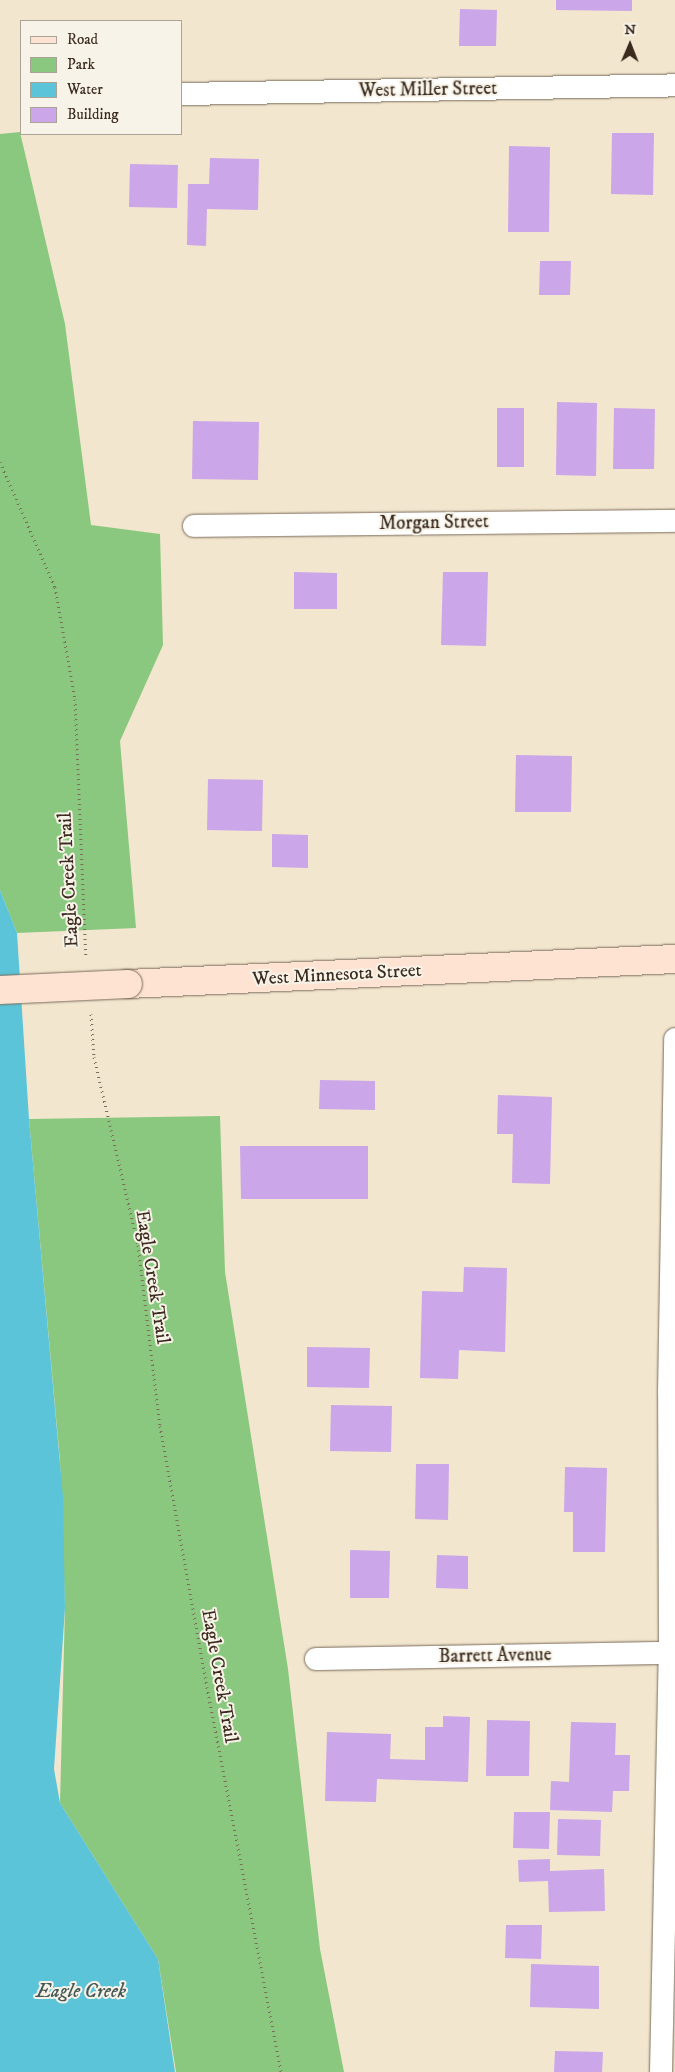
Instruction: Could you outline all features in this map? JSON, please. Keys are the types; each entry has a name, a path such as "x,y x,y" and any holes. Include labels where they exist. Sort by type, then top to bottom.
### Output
{"street":[{"name":"West Miller Street","path":"182,94 675,85"},
{"name":"Morgan Street","path":"194,526 675,521"},
{"name":"West Minnesota Street","path":"0,990 675,959"},
{"path":"661,2072 673,1653 669,1393 675,1039"},
{"name":"Barrett Avenue","path":"316,1660 673,1653"}],"path":[{"name":"Eagle Creek Trail","path":"0,462 55,587 76,699 87,968"},
{"name":"Eagle Creek Trail","path":"90,1008 94,1057 138,1246 160,1426 281,2072"}],"green space":[{"path":"20,132 65,324 91,525 160,534 163,645 120,741 136,928 17,933 0,890 0,134"},
{"path":"220,1116 225,1272 288,1669 320,1949 344,2072 176,2072 158,1959 60,1803 65,1608 60,1461 29,1119"}],"water":[{"name":"Eagle Creek","path":"0,890 17,933 29,1119 63,1497 65,1608 54,1769 60,1803 158,1959 175,2072 0,2072"}],"building":[{"path":"556,0 632,0 632,11 556,10"},
{"path":"460,9 497,10 496,46 459,46"},
{"path":"612,133 654,133 653,195 611,194"},
{"path":"509,146 550,147 549,232 508,232"},
{"path":"210,158 259,159 258,210 207,209 206,246 187,245 188,184 209,184"},
{"path":"130,164 178,165 177,208 129,207"},
{"path":"540,261 571,261 570,295 539,295"},
{"path":"557,402 597,403 596,476 556,475"},
{"path":"497,408 524,408 524,467 497,467"},
{"path":"614,408 655,409 654,469 613,469"},
{"path":"193,421 259,422 258,480 192,479"},
{"path":"294,572 337,573 337,609 294,609"},
{"path":"443,572 488,572 486,646 441,645"},
{"path":"516,755 572,756 571,812 515,812"},
{"path":"208,779 263,780 262,831 207,830"},
{"path":"272,834 308,835 308,868 272,867"},
{"path":"320,1080 375,1081 375,1110 319,1109"},
{"path":"498,1095 552,1097 550,1184 512,1183 513,1134 497,1134"},
{"path":"240,1146 368,1146 368,1199 241,1199"},
{"path":"464,1267 507,1268 505,1352 459,1350 458,1379 420,1378 422,1291 463,1292"},
{"path":"307,1347 370,1348 369,1388 307,1387"},
{"path":"331,1405 392,1406 391,1452 330,1451"},
{"path":"416,1464 449,1464 448,1520 415,1519"},
{"path":"565,1467 607,1468 605,1552 573,1552 573,1512 564,1512"},
{"path":"350,1550 390,1551 389,1598 350,1598"},
{"path":"437,1555 468,1556 468,1589 436,1588"},
{"path":"443,1716 470,1717 468,1782 377,1779 376,1802 325,1801 327,1732 391,1734 390,1759 425,1760 425,1727 443,1727"},
{"path":"487,1720 530,1721 529,1776 486,1776"},
{"path":"571,1722 616,1723 615,1755 630,1755 629,1791 613,1791 612,1812 550,1810 551,1781 569,1782"},
{"path":"514,1812 550,1812 549,1849 513,1848"},
{"path":"558,1819 601,1820 600,1856 557,1855"},
{"path":"550,1859 550,1871 604,1869 605,1911 549,1912 548,1881 519,1882 518,1860"},
{"path":"506,1925 542,1925 541,1959 505,1958"},
{"path":"531,1964 599,1966 599,2009 530,2007"},
{"path":"555,2051 603,2052 602,2072 554,2072"}]}
